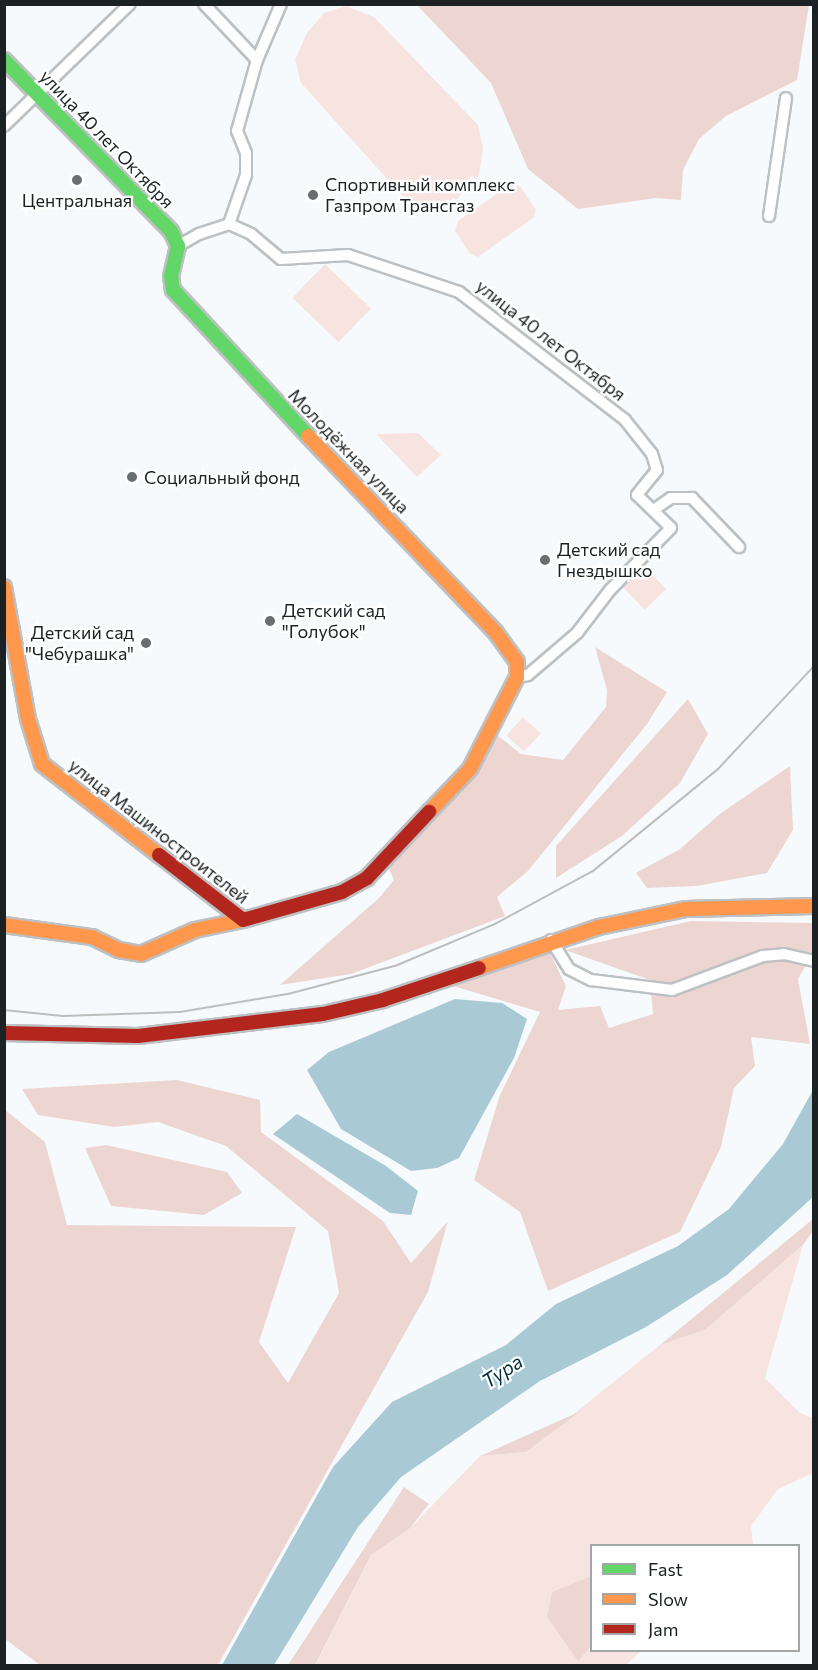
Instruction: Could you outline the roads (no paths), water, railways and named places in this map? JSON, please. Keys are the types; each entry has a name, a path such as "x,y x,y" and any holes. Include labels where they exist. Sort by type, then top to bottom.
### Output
{"street":[{"path":"4,126 130,4"},
{"path":"204,4 257,60"},
{"path":"178,246 199,234 229,224 246,176 246,153 237,131 257,60 281,4"},
{"name":"улица 40 лет Октября","path":"4,60 171,231 178,246"},
{"path":"769,216 786,98"},
{"name":"улица 40 лет Октября","path":"229,224 251,234 281,259 348,255 459,292 625,420 652,454 657,470 637,495 655,509"},
{"name":"Молодёжная улица","path":"178,246 171,276 173,290 184,306 496,633 517,662 517,677"},
{"path":"517,677 528,675 577,633 610,590 671,528 655,509 671,498 692,498 739,547"},
{"name":"улица Машиностроителей","path":"4,587 28,719 42,764 243,920 342,892 367,878 470,769 517,677"},
{"path":"4,1033 138,1036 323,1014 383,1000 551,940 686,909 813,906"},
{"path":"4,926 92,937 119,950 141,954 195,930 243,920"},
{"path":"551,940 569,969 591,980 672,990 763,956 784,954 813,961"}],"water":[{"path":"455,999 502,1003 527,1019 514,1058 459,1158 437,1168 411,1171 341,1129 307,1070 329,1052"},
{"name":"Тура","path":"813,1090 813,1197 727,1275 646,1327 540,1381 401,1477 358,1527 274,1665 222,1665 333,1467 392,1402 506,1345 556,1304 678,1246 729,1209 783,1144"},
{"path":"297,1114 386,1166 418,1191 411,1215 390,1213 273,1134"}],"railway":[{"path":"4,1010 63,1016 180,1012 288,994 395,966 495,924 593,871 718,769 814,666"}],"place":[{"name":"Центральная","path":"77,180"},
{"name":"Спортивный комплекс Газпром Трансгаз","path":"313,195"},
{"name":"Социальный фонд","path":"132,477"},
{"name":"Детский сад Гнездышко","path":"545,560"},
{"name":"Детский сад \"Голубок\"","path":"270,621"},
{"name":"Детский сад \"Чебурашка\"","path":"146,643"}]}
